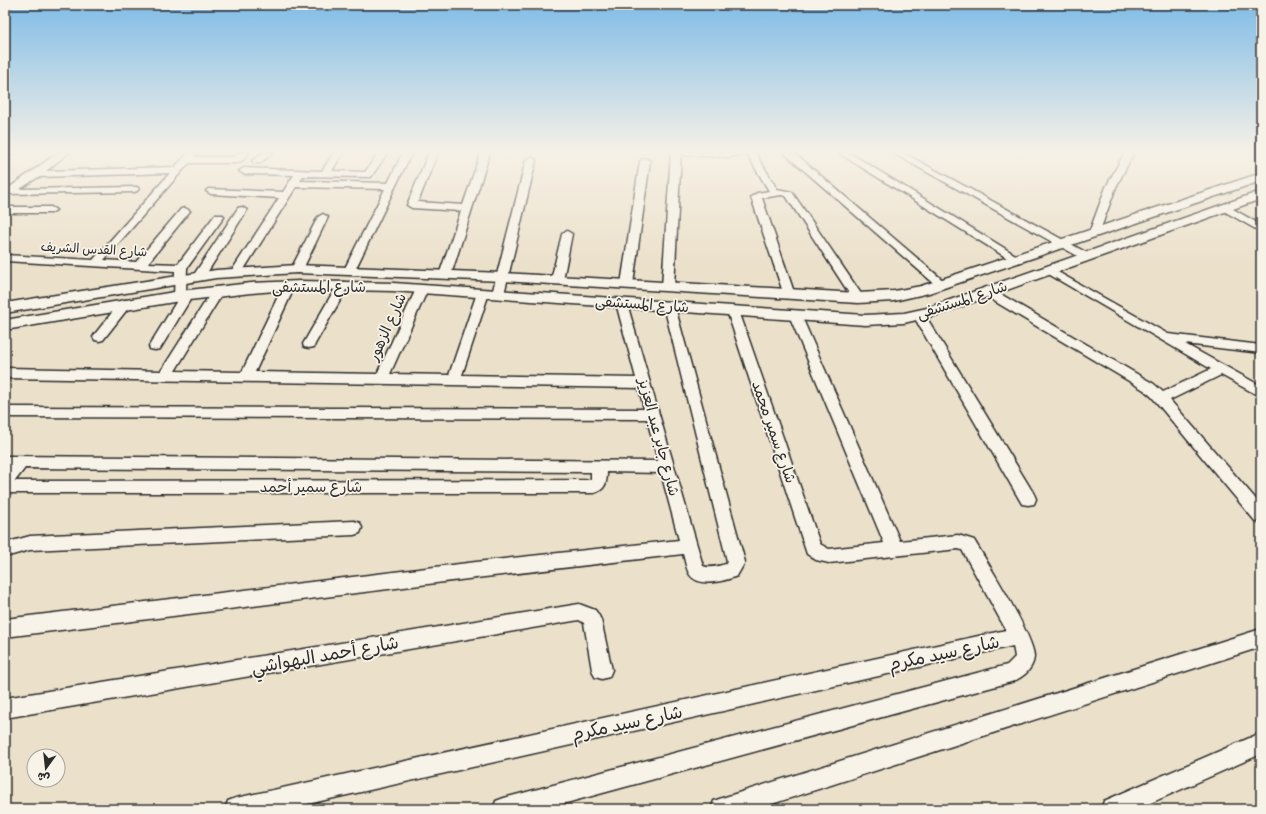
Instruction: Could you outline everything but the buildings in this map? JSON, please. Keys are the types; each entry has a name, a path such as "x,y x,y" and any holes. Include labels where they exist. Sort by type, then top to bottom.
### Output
{"street":[{"path":"7,193 103,190"},
{"path":"96,263 160,190"},
{"path":"237,272 289,190"},
{"path":"350,270 390,190"},
{"path":"418,190 412,205 468,208"},
{"path":"445,275 474,190"},
{"path":"498,294 524,190"},
{"path":"627,284 640,190"},
{"path":"668,287 674,190"},
{"path":"773,190 778,193"},
{"path":"831,190 941,284"},
{"path":"903,190 1016,259"},
{"path":"964,190 1087,257"},
{"path":"1094,233 1110,190"},
{"name":"شارع المستشفى","path":"5,308 181,274 199,276 237,272 297,269 503,277 789,295 858,298 894,296 924,290 1222,190"},
{"path":"210,191 285,195"},
{"path":"789,295 756,197 760,194 789,194 858,298"},
{"name":"شارع المستشفى","path":"5,325 184,295 289,286 343,285 498,294 865,320 887,319 919,315 1261,195"},
{"path":"1226,208 1261,229"},
{"path":"5,210 51,210"},
{"path":"199,276 242,210"},
{"path":"140,265 185,211"},
{"path":"155,346 184,295 181,274 218,217"},
{"path":"297,269 323,218"},
{"path":"557,280 567,234"},
{"name":"شارع القدس الشريف","path":"5,258 140,265 181,274"},
{"path":"1049,270 1163,338 1261,392"},
{"path":"309,344 343,285"},
{"path":"246,377 289,286"},
{"name":"شارع الزهور","path":"381,379 422,289"},
{"path":"165,376 218,291"},
{"path":"988,292 1148,387 1162,398 1261,516"},
{"path":"454,380 483,293"},
{"name":"شارع جابر عبد العزيز","path":"622,303 696,570 700,574 706,575 731,571 736,562 670,306"},
{"path":"99,337 125,304"},
{"name":"شارع سمير محمد","path":"733,311 813,549 829,556 895,549"},
{"path":"504,809 1011,673 1020,668 1025,660 1024,649 1019,636 968,545 958,542 895,549 795,315"},
{"path":"919,315 1028,499"},
{"path":"1163,338 1261,350"},
{"path":"1162,398 1220,370"},
{"path":"5,374 644,383"},
{"path":"5,412 652,414"},
{"path":"5,482 13,463 667,467"},
{"path":"200,487 211,464"},
{"name":"شارع سمير أحمد","path":"5,487 594,487 599,482 599,466"},
{"path":"5,550 30,543 354,528"},
{"path":"5,628 476,570 689,546"},
{"name":"شارع أحمد البهواشي","path":"5,708 579,612 589,616 592,620 602,670"},
{"name":"شارع سيد مكرم","path":"236,809 1019,636"},
{"path":"722,809 1261,638"},
{"path":"1112,809 1261,743"}]}
